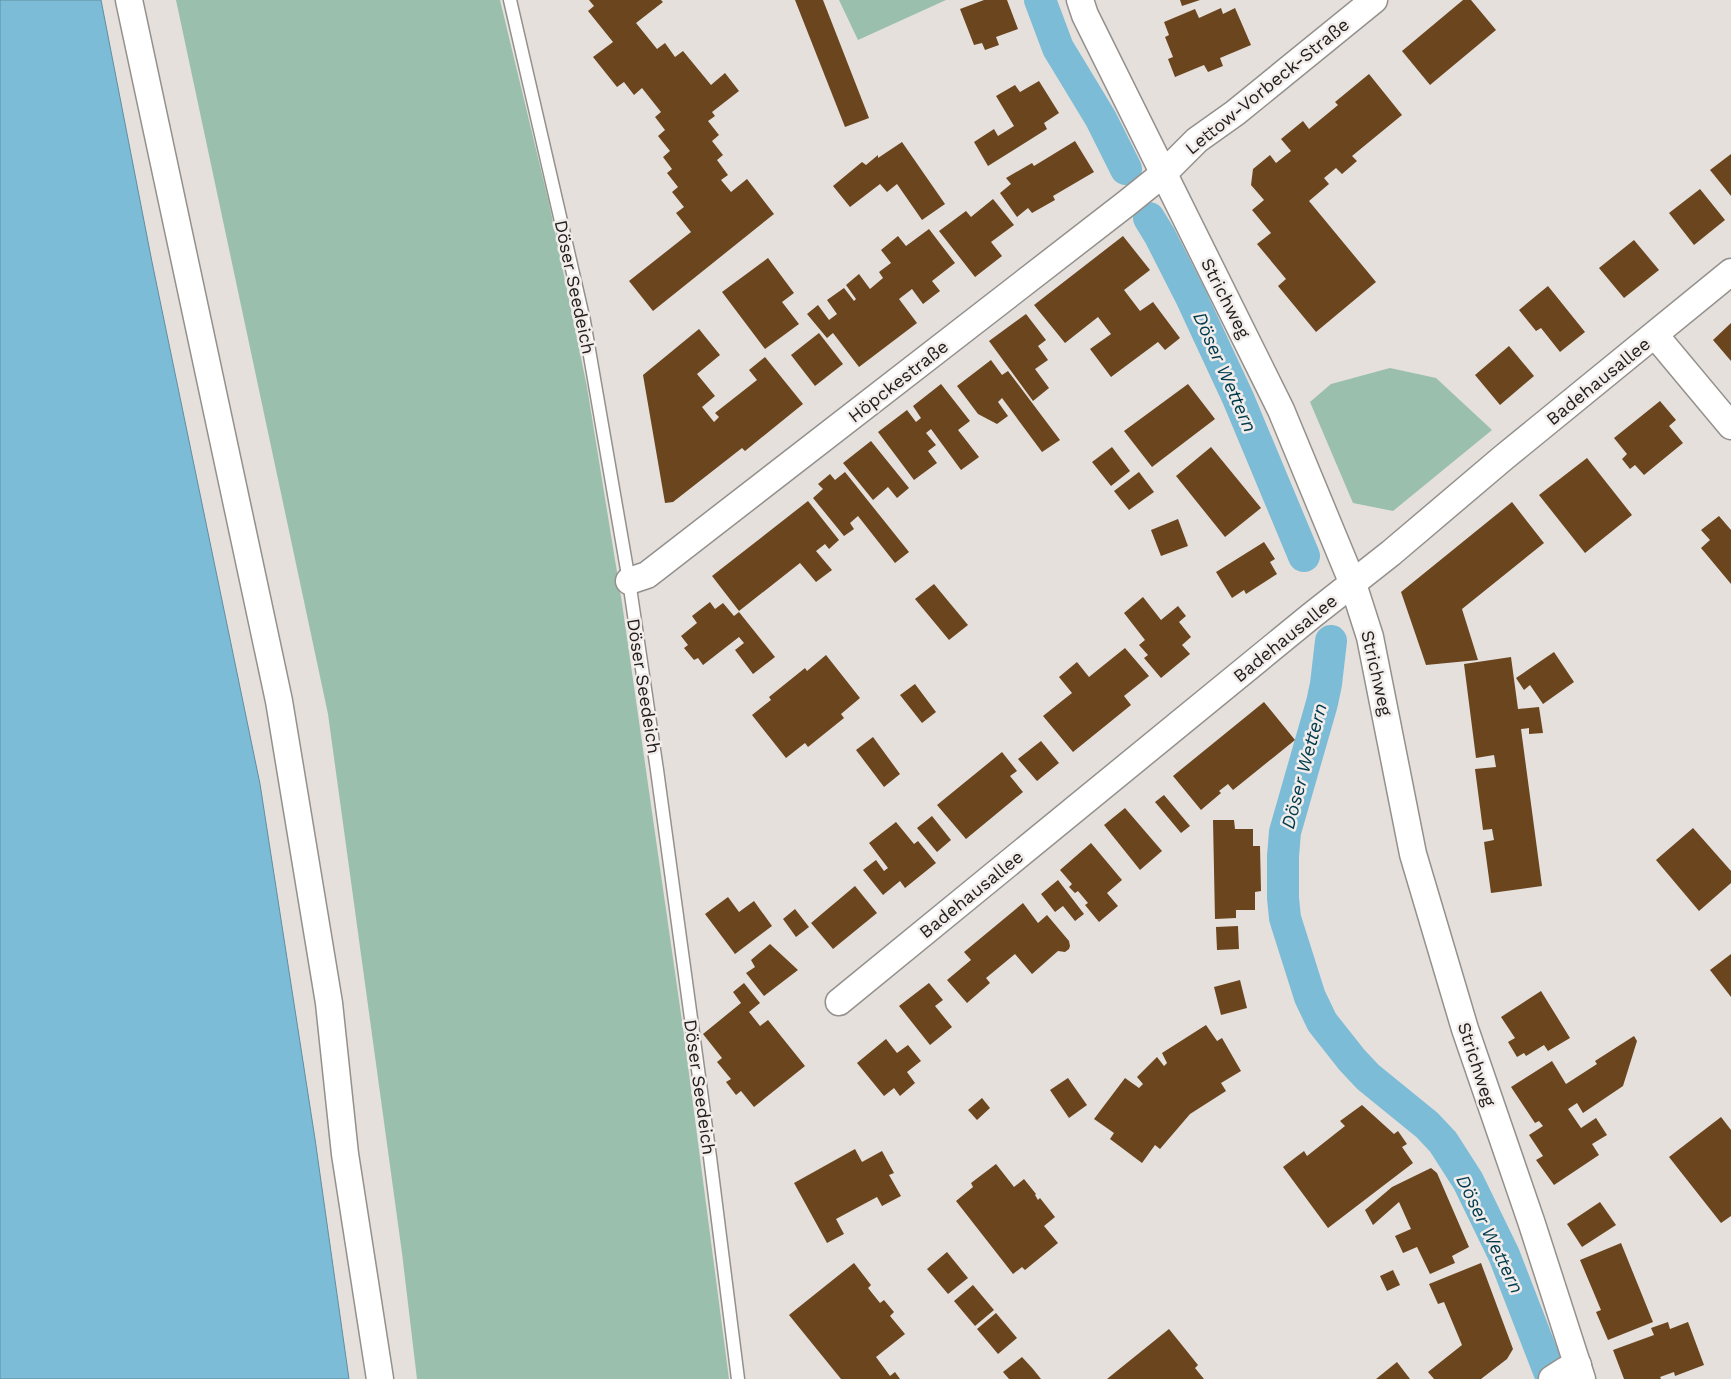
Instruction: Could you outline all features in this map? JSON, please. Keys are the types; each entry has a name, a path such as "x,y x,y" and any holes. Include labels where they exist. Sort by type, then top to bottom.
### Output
{"street":[{"path":"129,0 279,701 329,1003 345,1154 380,1379"},
{"name":"Strichweg","path":"1080,0 1085,15 1281,410 1353,584 1370,637 1413,854 1465,1029 1531,1220 1570,1373"},
{"name":"Lettow-Vorbeck-Straße","path":"1163,174 1197,140 1234,113 1374,0"},
{"name":"Höpckestraße","path":"629,581 647,575 1163,174"},
{"name":"Badehausallee","path":"839,1002 1303,622 1353,584 1503,458 1731,272"},
{"path":"1655,335 1731,426"}],"lane":[{"name":"Döser Seedeich","path":"510,0 584,321 629,581 705,1118 738,1379"}],"green space":[{"path":"176,0 500,0 549,203 587,387 622,603 683,1028 729,1379 417,1379 402,1253 328,714"},
{"path":"839,0 946,0 858,40"},
{"path":"1390,368 1436,378 1492,430 1393,511 1353,503 1310,402 1331,384"}],"water":[{"path":"0,0 101,0 152,262 260,784 315,1139 349,1379 0,1379"}],"building":[{"path":"589,0 661,0 663,2 636,23 657,49 665,43 675,57 683,51 711,85 725,73 739,91 712,112 715,116 708,121 719,135 712,141 723,155 717,160 728,175 721,180 731,192 747,179 774,214 653,311 629,281 691,232 676,213 684,207 672,192 678,187 667,173 672,169 663,157 670,151 658,136 665,130 655,117 661,112 642,88 634,95 624,82 617,87 593,57 613,42 588,11 594,6"},
{"path":"795,0 823,0 869,118 845,127"},
{"path":"984,0 1007,0 1018,29 996,37 999,45 985,50 982,43 974,45 960,9"},
{"path":"1180,0 1200,0 1182,6"},
{"path":"1463,0 1471,0 1496,30 1430,85 1402,51"},
{"path":"1221,8 1223,14 1235,8 1251,45 1220,58 1223,66 1208,72 1204,65 1175,77 1168,59 1173,57 1165,37 1169,35 1164,22 1195,9 1199,18"},
{"path":"1369,74 1402,115 1352,156 1357,161 1342,174 1336,168 1324,178 1329,184 1309,201 1376,282 1316,332 1278,286 1286,279 1257,244 1271,233 1252,210 1264,200 1251,185 1253,169 1270,155 1276,163 1291,151 1281,139 1303,121 1309,129 1338,105 1335,102"},
{"path":"1039,81 1059,113 1044,123 1047,129 988,166 974,142 994,129 998,136 1014,126 996,96 1015,85 1020,92"},
{"path":"1075,141 1094,172 1053,196 1055,200 1032,213 1028,208 1017,217 1000,193 1011,184 1006,178 1032,163 1034,166"},
{"path":"902,142 945,204 922,220 897,184 887,192 880,184 850,207 833,186 862,162 866,165 878,155 878,158"},
{"path":"1731,154 1731,196 1710,170"},
{"path":"1700,189 1725,220 1694,245 1669,213"},
{"path":"993,199 1014,225 991,242 1002,256 975,277 939,231 966,211 971,217"},
{"path":"929,229 955,263 932,281 940,291 923,304 912,289 899,299 917,323 859,367 833,333 827,338 807,314 818,305 829,320 837,314 827,300 844,288 854,301 856,299 846,285 859,274 870,289 883,278 879,272 891,263 881,250 898,236 906,246"},
{"path":"1123,236 1150,270 1124,290 1140,311 1153,302 1180,338 1165,350 1158,342 1111,377 1090,349 1111,334 1098,317 1065,343 1034,305"},
{"path":"1634,240 1659,270 1624,298 1599,268"},
{"path":"768,258 794,293 782,302 799,324 765,349 722,292"},
{"path":"1548,286 1585,332 1560,352 1541,328 1536,331 1519,310"},
{"path":"1026,314 1046,340 1038,346 1048,360 1035,369 1049,388 1033,401 989,341"},
{"path":"1731,323 1731,361 1713,340"},
{"path":"699,329 720,355 697,374 715,396 702,407 714,422 719,417 715,413 757,380 749,370 765,357 803,404 745,451 742,448 673,502 665,503 643,375"},
{"path":"819,333 843,364 815,386 791,355"},
{"path":"1509,346 1534,376 1500,405 1475,375"},
{"path":"991,360 1002,375 1008,371 1060,440 1042,452 1002,398 998,402 1008,416 997,424 978,414 957,386"},
{"path":"941,384 970,421 958,430 979,457 961,470 931,429 926,433 936,445 928,451 937,463 914,480 878,432 907,410 916,422 921,418 913,406"},
{"path":"1188,384 1215,419 1152,467 1124,431"},
{"path":"1660,401 1676,420 1669,426 1683,443 1644,475 1635,465 1630,469 1622,459 1627,454 1614,438"},
{"path":"871,441 909,488 897,498 888,487 873,500 843,463"},
{"path":"1112,447 1130,471 1111,486 1092,462"},
{"path":"1211,447 1261,508 1225,537 1176,476"},
{"path":"1587,458 1632,515 1585,553 1539,495"},
{"path":"845,472 909,552 895,563 858,516 850,523 854,529 844,536 813,498 823,489 818,484 830,474 835,480"},
{"path":"1139,472 1154,492 1129,510 1114,491"},
{"path":"808,501 839,540 829,549 825,544 816,551 832,570 816,582 800,563 739,611 712,576"},
{"path":"1512,502 1544,543 1462,609 1478,660 1426,665 1401,592"},
{"path":"1719,516 1731,530 1731,584 1701,548 1710,540 1701,530"},
{"path":"1178,519 1188,546 1161,556 1151,530"},
{"path":"1264,542 1275,559 1270,562 1277,574 1246,594 1244,590 1232,598 1216,572"},
{"path":"934,584 968,625 949,640 915,599"},
{"path":"1143,597 1161,620 1178,606 1186,616 1179,622 1191,637 1182,645 1190,654 1161,678 1144,658 1148,655 1139,645 1145,640 1124,613"},
{"path":"710,602 715,609 723,603 734,616 739,612 775,657 753,674 735,650 744,643 739,637 703,665 698,658 694,660 684,648 688,645 681,636 697,623 692,616"},
{"path":"1125,648 1149,676 1124,696 1131,705 1073,752 1043,716 1072,693 1059,677 1077,662 1089,677"},
{"path":"1554,652 1574,682 1543,704 1530,685 1524,690 1516,678"},
{"path":"826,655 860,698 841,714 844,718 808,747 805,743 786,758 752,715 771,700 769,697 805,668 807,671"},
{"path":"1511,657 1518,709 1539,707 1543,733 1529,734 1529,728 1521,729 1542,886 1491,893 1484,842 1494,840 1492,829 1483,830 1475,769 1496,767 1494,755 1476,758 1464,664"},
{"path":"915,684 936,712 922,723 900,695"},
{"path":"1264,702 1295,740 1233,790 1228,784 1219,791 1221,793 1201,810 1173,776"},
{"path":"873,737 900,774 884,787 856,750"},
{"path":"1041,741 1059,763 1037,781 1018,759"},
{"path":"1002,752 1017,771 1010,776 1023,792 966,839 937,805"},
{"path":"1164,795 1190,826 1181,833 1155,802"},
{"path":"1125,808 1162,851 1140,870 1104,825"},
{"path":"932,816 951,840 937,852 917,828"},
{"path":"1213,820 1234,820 1235,829 1253,829 1253,846 1260,846 1261,891 1255,892 1255,910 1236,910 1236,918 1215,919"},
{"path":"896,822 914,844 918,841 936,863 905,888 900,881 883,895 863,870 876,860 884,871 888,868 869,843"},
{"path":"1693,828 1731,871 1731,883 1699,911 1656,860"},
{"path":"1091,843 1122,880 1107,893 1118,906 1099,922 1085,905 1088,903 1078,891 1075,893 1069,887 1072,884 1060,870"},
{"path":"1058,880 1084,914 1075,921 1063,906 1055,912 1041,894"},
{"path":"855,886 877,913 833,949 811,923"},
{"path":"728,897 739,912 754,901 772,926 735,954 705,914"},
{"path":"1023,903 1038,923 1047,915 1069,941 1069,949 1065,952 1058,951 1032,974 1015,954 986,978 990,983 967,1003 947,980 971,960 964,952"},
{"path":"795,909 809,927 796,937 783,919"},
{"path":"1238,926 1239,949 1217,950 1216,927"},
{"path":"770,944 798,970 764,996 746,973 755,967 751,960"},
{"path":"1731,954 1731,997 1710,970"},
{"path":"1240,980 1247,1008 1221,1015 1214,987"},
{"path":"744,983 760,1003 749,1012 760,1026 768,1020 805,1066 754,1107 741,1091 736,1095 726,1082 731,1079 717,1062 722,1058 703,1034 741,1003 733,992"},
{"path":"929,983 943,1000 935,1006 952,1027 930,1045 899,1006"},
{"path":"1541,991 1570,1038 1548,1051 1544,1045 1526,1056 1524,1053 1517,1057 1508,1042 1515,1038 1501,1017"},
{"path":"1206,1025 1217,1041 1222,1038 1241,1071 1221,1083 1226,1091 1190,1114 1160,1149 1155,1145 1142,1163 1110,1139 1114,1133 1094,1119 1125,1078 1139,1088 1143,1084 1137,1077 1157,1057 1164,1066 1167,1063 1162,1053"},
{"path":"1634,1036 1637,1041 1623,1086 1583,1113 1577,1103 1568,1109 1581,1128 1596,1118 1607,1135 1592,1144 1599,1155 1554,1185 1536,1160 1543,1156 1529,1135 1543,1126 1539,1121 1535,1123 1511,1087 1552,1061 1566,1084 1597,1064 1595,1061"},
{"path":"886,1039 897,1053 908,1045 921,1061 907,1072 915,1083 900,1096 894,1088 884,1096 857,1063"},
{"path":"1068,1078 1087,1105 1069,1118 1050,1090"},
{"path":"982,1098 990,1108 977,1120 968,1110"},
{"path":"1362,1105 1394,1134 1398,1131 1407,1144 1402,1147 1413,1163 1328,1228 1283,1167 1304,1151 1307,1156 1345,1126 1340,1121"},
{"path":"1721,1117 1731,1130 1731,1216 1721,1223 1669,1157"},
{"path":"855,1149 862,1162 882,1151 894,1173 889,1175 901,1196 882,1206 877,1197 836,1219 844,1234 827,1243 794,1183"},
{"path":"996,1164 1014,1187 1024,1179 1036,1194 1038,1200 1040,1198 1055,1217 1044,1226 1058,1243 1025,1270 1022,1267 1013,1274 956,1201 973,1187 971,1183"},
{"path":"1431,1168 1437,1173 1469,1247 1452,1256 1455,1263 1430,1274 1417,1247 1403,1253 1395,1236 1411,1229 1399,1202 1373,1225 1365,1210 1392,1187"},
{"path":"1600,1202 1616,1225 1582,1247 1567,1224"},
{"path":"1621,1243 1653,1322 1608,1340 1596,1312 1601,1310 1580,1260"},
{"path":"947,1252 968,1278 948,1294 927,1269"},
{"path":"854,1263 871,1285 868,1288 880,1303 884,1300 894,1312 890,1316 905,1334 876,1357 890,1376 895,1372 900,1379 841,1379 789,1315"},
{"path":"1481,1263 1513,1349 1507,1359 1481,1379 1434,1379 1428,1372 1462,1345 1444,1302 1438,1304 1429,1284"},
{"path":"1393,1270 1400,1285 1387,1291 1380,1276"},
{"path":"973,1285 994,1310 975,1326 954,1301"},
{"path":"996,1313 1017,1338 998,1354 977,1329"},
{"path":"1668,1322 1670,1329 1688,1322 1704,1365 1675,1376 1674,1372 1660,1377 1661,1379 1624,1379 1613,1350 1654,1335 1651,1328"},
{"path":"1169,1329 1198,1365 1195,1368 1204,1379 1107,1379"},
{"path":"1022,1357 1041,1379 1009,1379 1003,1372"},
{"path":"1397,1362 1410,1379 1376,1379"}],"waterway":[{"name":"Döser Wettern","path":"1040,0 1058,48 1101,119 1126,169"},
{"name":"Döser Wettern","path":"1149,218 1191,297 1238,398 1304,556"},
{"name":"Döser Wettern","path":"1331,641 1322,703 1285,832 1283,856 1285,918 1310,997 1322,1022 1368,1077 1427,1125 1443,1142 1468,1181 1504,1255 1552,1379"}]}
